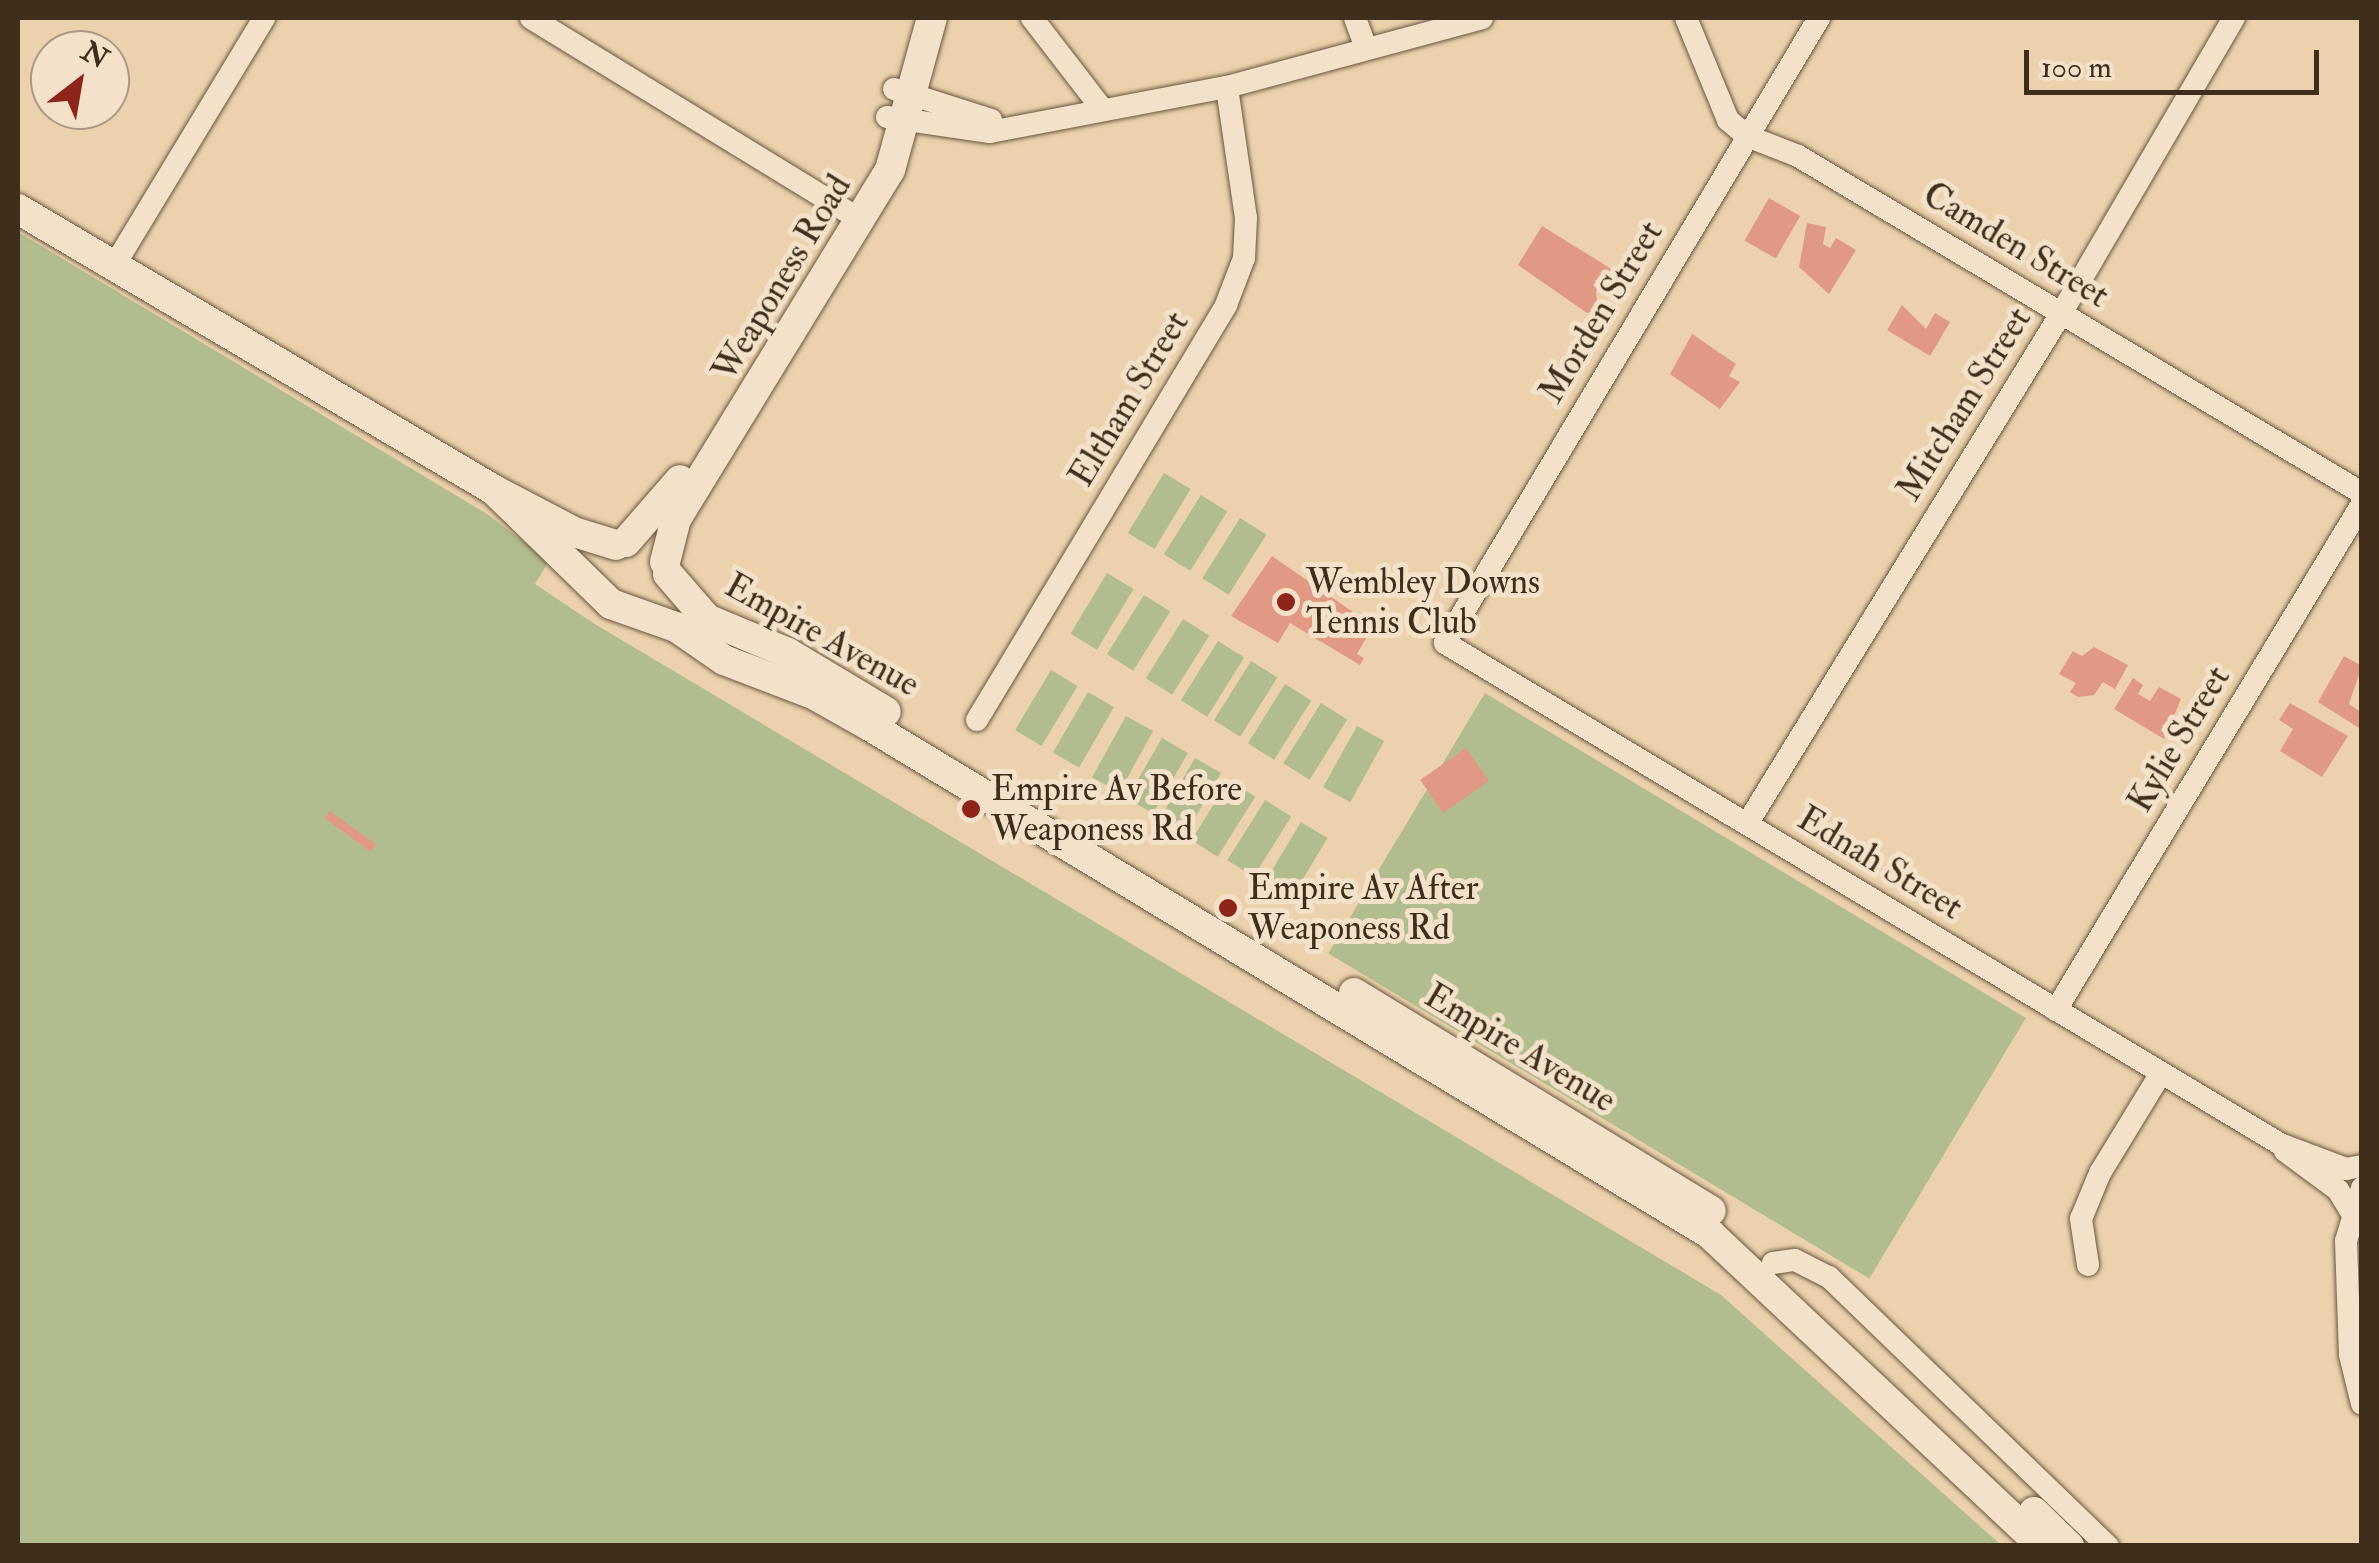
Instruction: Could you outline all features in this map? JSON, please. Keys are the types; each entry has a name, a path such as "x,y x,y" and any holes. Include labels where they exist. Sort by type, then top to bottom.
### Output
{"main road":[{"name":"Weaponess Road","path":"901,105 912,18"},
{"name":"Weaponess Road","path":"667,568 676,519 854,217 932,18"},
{"name":"Empire Avenue","path":"18,209 494,490 574,532 621,544 649,545 706,619 788,653 1649,1169 1773,1262 2070,1546"},
{"name":"Weaponess Road","path":"621,544 680,480 854,217"},
{"name":"Empire Avenue","path":"494,490 620,610 641,611 724,660 813,694 870,726 1696,1225 1759,1275 2042,1546"},
{"path":"599,588 604,556 621,544"},
{"path":"641,611 662,597 667,568"}],"street":[{"path":"114,266 264,18"},
{"path":"531,18 854,217"},
{"path":"1032,18 1102,108"},
{"path":"1355,18 1365,46"},
{"path":"901,105 954,110 1019,123 1227,87 1365,46 1482,18"},
{"path":"1686,18 1728,120 1747,136"},
{"name":"Morden Street","path":"1444,643 1819,18"},
{"name":"Mitcham Street","path":"1747,824 2062,312 2234,18"},
{"name":"Eltham Street","path":"977,720 1226,305 1244,258 1246,218 1227,87"},
{"name":"Camden Street","path":"1747,136 1798,156 2362,493"},
{"name":"Kylie Street","path":"2056,1010 2362,504"},
{"name":"Ednah Street","path":"1444,643 2280,1144 2338,1190 2352,1212"},
{"path":"2088,1265 2081,1219 2100,1173 2161,1073"},
{"name":"Ednah Street","path":"2280,1144 2346,1170 2362,1166"},
{"path":"2362,1188 2346,1241 2350,1355 2362,1404"},
{"path":"1773,1262 1795,1260 1829,1277 2108,1546"}],"green space":[{"path":"18,232 487,514 549,561 535,584 593,623 1721,1295 2001,1545 18,1546"},
{"path":"1164,473 1191,489 1155,549 1128,533"},
{"path":"1201,495 1227,511 1190,571 1164,554"},
{"path":"1240,518 1266,534 1229,595 1202,578"},
{"path":"1107,573 1134,589 1097,650 1070,634"},
{"path":"1144,595 1170,611 1133,671 1107,654"},
{"path":"1183,619 1209,635 1172,695 1146,678"},
{"path":"1218,641 1244,657 1207,717 1181,700"},
{"path":"1251,661 1277,677 1240,737 1214,720"},
{"path":"1051,670 1078,686 1042,746 1015,730"},
{"path":"1285,684 1311,700 1274,760 1248,743"},
{"path":"1088,692 1114,707 1079,768 1053,753"},
{"path":"1485,693 2026,1018 1869,1279 1328,954"},
{"path":"1321,703 1347,719 1310,780 1283,763"},
{"path":"1126,716 1153,731 1119,792 1092,777"},
{"path":"1357,726 1384,741 1350,802 1323,787"},
{"path":"1162,738 1188,753 1153,814 1127,799"},
{"path":"1195,758 1221,773 1186,834 1160,819"},
{"path":"1229,780 1255,796 1218,857 1191,840"},
{"path":"1265,800 1291,816 1254,877 1227,860"},
{"path":"1301,822 1328,838 1292,898 1265,882"}],"building":[{"path":"1769,198 1800,216 1776,258 1744,240"},
{"path":"1807,223 1826,227 1823,244 1830,248 1836,238 1856,250 1829,294 1799,267"},
{"path":"1542,226 1618,273 1606,291 1599,286 1598,310 1587,313 1518,265"},
{"path":"1902,305 1926,329 1935,313 1950,322 1930,356 1887,330"},
{"path":"1692,334 1736,364 1729,376 1740,382 1720,409 1670,374"},
{"name":"Wembley Downs Tennis Club","path":"1272,556 1373,626 1357,654 1364,658 1360,665 1290,623 1278,643 1231,616"},
{"path":"2094,647 2128,665 2115,689 2103,682 2094,695 2078,697 2070,692 2076,683 2059,674 2073,651 2082,656"},
{"path":"2344,656 2362,666 2349,704 2362,713 2359,728 2318,702"},
{"path":"2133,678 2143,685 2138,694 2150,701 2159,687 2181,699 2164,739 2114,709"},
{"path":"2290,703 2348,736 2322,777 2280,751 2293,729 2279,720"},
{"path":"1466,748 1489,781 1443,813 1420,780"},
{"path":"330,811 376,845 371,852 325,818"}],"place":[{"name":"Wembley Downs Tennis Club","path":"1286,602"},
{"name":"Empire Av Before Weaponess Rd","path":"971,809"},
{"name":"Empire Av After Weaponess Rd","path":"1228,908"}]}
